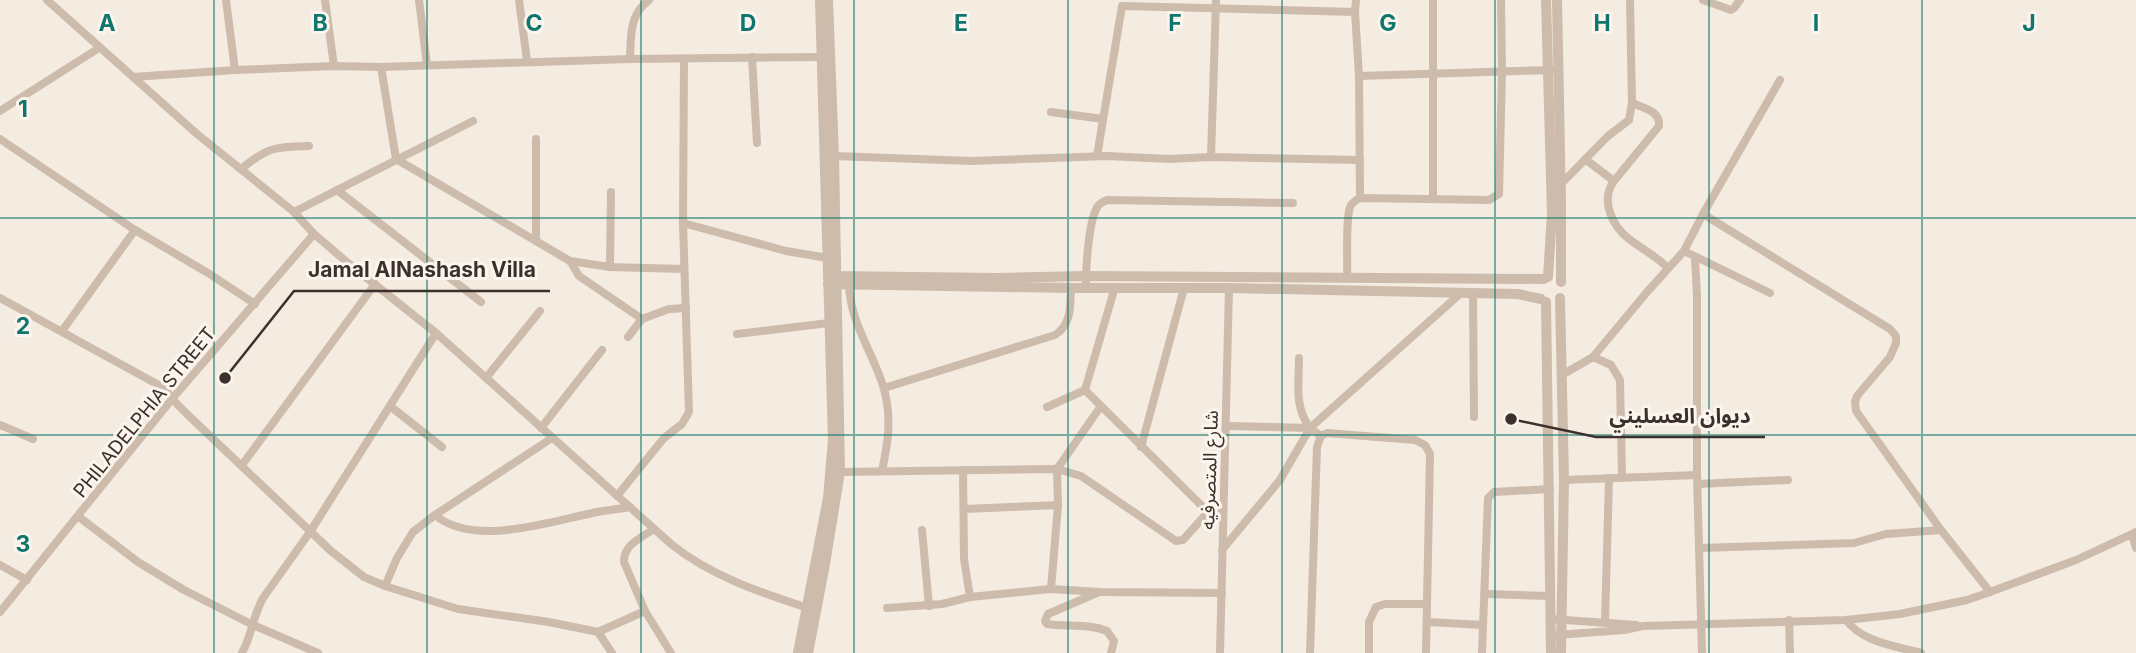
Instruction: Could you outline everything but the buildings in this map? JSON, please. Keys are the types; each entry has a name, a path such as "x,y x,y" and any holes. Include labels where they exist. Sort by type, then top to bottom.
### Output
{"street":[{"path":"47,0 197,134 294,212 314,234 436,333 671,544 702,566 734,582 811,609"},
{"path":"226,0 235,70"},
{"path":"325,0 334,66"},
{"path":"419,0 427,65"},
{"path":"519,0 527,61"},
{"path":"630,59 633,21 641,6 649,0"},
{"path":"798,653 811,609 840,472 832,279 828,258 820,0"},
{"path":"808,653 811,609 831,473 830,324 834,156 828,0"},
{"path":"1356,0 1360,198"},
{"path":"1433,0 1433,198"},
{"path":"1347,278 1349,208 1360,198 1489,200 1499,194 1501,0"},
{"path":"1546,0 1552,213 1546,278 1537,291 1543,301 1550,489 1551,619 1561,653"},
{"path":"1551,653 1563,618 1564,480 1560,298 1563,290 1557,0"},
{"path":"1561,184 1608,136 1629,120 1632,103 1630,0"},
{"path":"1703,0 1726,10 1734,8 1740,0"},
{"path":"1097,156 1122,6 1216,4 1355,12"},
{"path":"1212,157 1216,4"},
{"path":"0,111 99,48"},
{"path":"752,57 757,143"},
{"path":"133,77 334,66 821,57"},
{"path":"617,496 664,438 682,424 689,412 683,223 684,59"},
{"path":"381,67 396,159"},
{"path":"1359,76 1559,70"},
{"path":"1562,375 1593,356 1684,251 1780,80"},
{"path":"1632,103 1658,117 1659,127 1609,187 1607,197 1612,218 1628,238 1668,268"},
{"path":"1051,112 1104,119"},
{"path":"294,212 473,121"},
{"path":"0,139 135,230 255,304"},
{"path":"536,139 536,241"},
{"path":"241,169 270,149 309,146"},
{"path":"834,156 972,161 1097,156 1360,160"},
{"path":"396,159 570,261 610,267 684,269"},
{"path":"1586,159 1614,181"},
{"path":"337,190 481,302"},
{"path":"610,267 611,192"},
{"path":"1086,282 1089,240 1095,210 1100,203 1107,200 1293,203"},
{"path":"1703,214 1890,329 1896,336 1893,352 1857,396 1856,411 1941,530 1990,592"},
{"path":"683,223 786,251 828,258"},
{"path":"62,331 135,230"},
{"name":"PHILADELPHIA STREET","path":"0,612 172,399 314,234"},
{"path":"1684,251 1770,293"},
{"path":"1695,258 1702,653"},
{"path":"570,261 579,276 642,319"},
{"path":"832,279 997,278 1086,282 1553,277 1561,282"},
{"path":"832,279 849,285 1071,288 1086,282 1115,287 1518,294 1553,302 1560,298"},
{"path":"243,466 375,284"},
{"path":"849,285 852,309 884,388 889,434 882,471"},
{"path":"1085,390 1115,287"},
{"path":"884,388 1055,335 1062,331 1068,322 1071,288"},
{"path":"1141,447 1184,288"},
{"name":"شارع المتصرفيه","path":"1220,653 1229,288"},
{"path":"1467,294 1474,416"},
{"path":"1222,550 1280,480 1310,428 1467,294"},
{"path":"0,298 162,385 170,392 172,399 310,532 364,577 458,609 598,632 645,611"},
{"path":"628,338 642,319 669,309 686,308"},
{"path":"486,378 540,311"},
{"path":"737,334 830,324"},
{"path":"242,653 250,638 257,609 263,598 310,532 436,333"},
{"path":"541,428 602,350"},
{"path":"1593,356 1611,365 1620,380 1622,477"},
{"path":"1299,358 1299,407 1303,419 1321,436"},
{"path":"1085,390 1208,512"},
{"path":"1046,407 1085,390"},
{"path":"390,406 442,447"},
{"path":"1051,589 1058,505 1057,469 1101,406"},
{"path":"0,425 33,439"},
{"path":"1227,426 1310,428"},
{"path":"1310,653 1317,447 1321,436 1327,433 1415,440 1428,449 1430,499 1426,653"},
{"path":"385,586 404,545 413,533 435,515 552,438"},
{"path":"840,472 1057,469 1081,475 1176,541 1183,540 1208,512 1223,507"},
{"path":"963,470 964,559 970,597"},
{"path":"1564,480 1622,477 1788,480"},
{"path":"1605,622 1609,478"},
{"path":"1482,653 1488,498 1494,492 1550,489"},
{"path":"964,509 1058,505"},
{"path":"435,515 461,529 486,530 527,528 630,507"},
{"path":"79,517 138,562 184,590 315,653"},
{"path":"654,529 630,546 623,557 627,573 645,611 671,653"},
{"path":"922,530 929,606"},
{"path":"1699,548 1854,543 1886,534 1941,530"},
{"path":"1551,619 1643,626 1846,620 1967,600 2076,560 2134,533 2136,548"},
{"path":"0,565 27,580"},
{"path":"887,608 929,606 970,597 1051,589 1222,593"},
{"path":"1100,592 1048,614 1045,621 1047,624 1092,627 1107,631 1114,641 1111,653"},
{"path":"1486,594 1550,596"},
{"path":"1369,653 1369,622 1376,607 1385,604 1427,604"},
{"path":"1789,620 1790,653"},
{"path":"1846,620 1852,628 1870,638 1921,653"},
{"path":"1427,622 1483,625"},
{"path":"1556,635 1643,626"},
{"path":"598,632 612,653"}],"place":[{"name":"Jamal AlNashash Villa","path":"225,378"},
{"name":"ديوان العسليني","path":"1511,419"}]}
